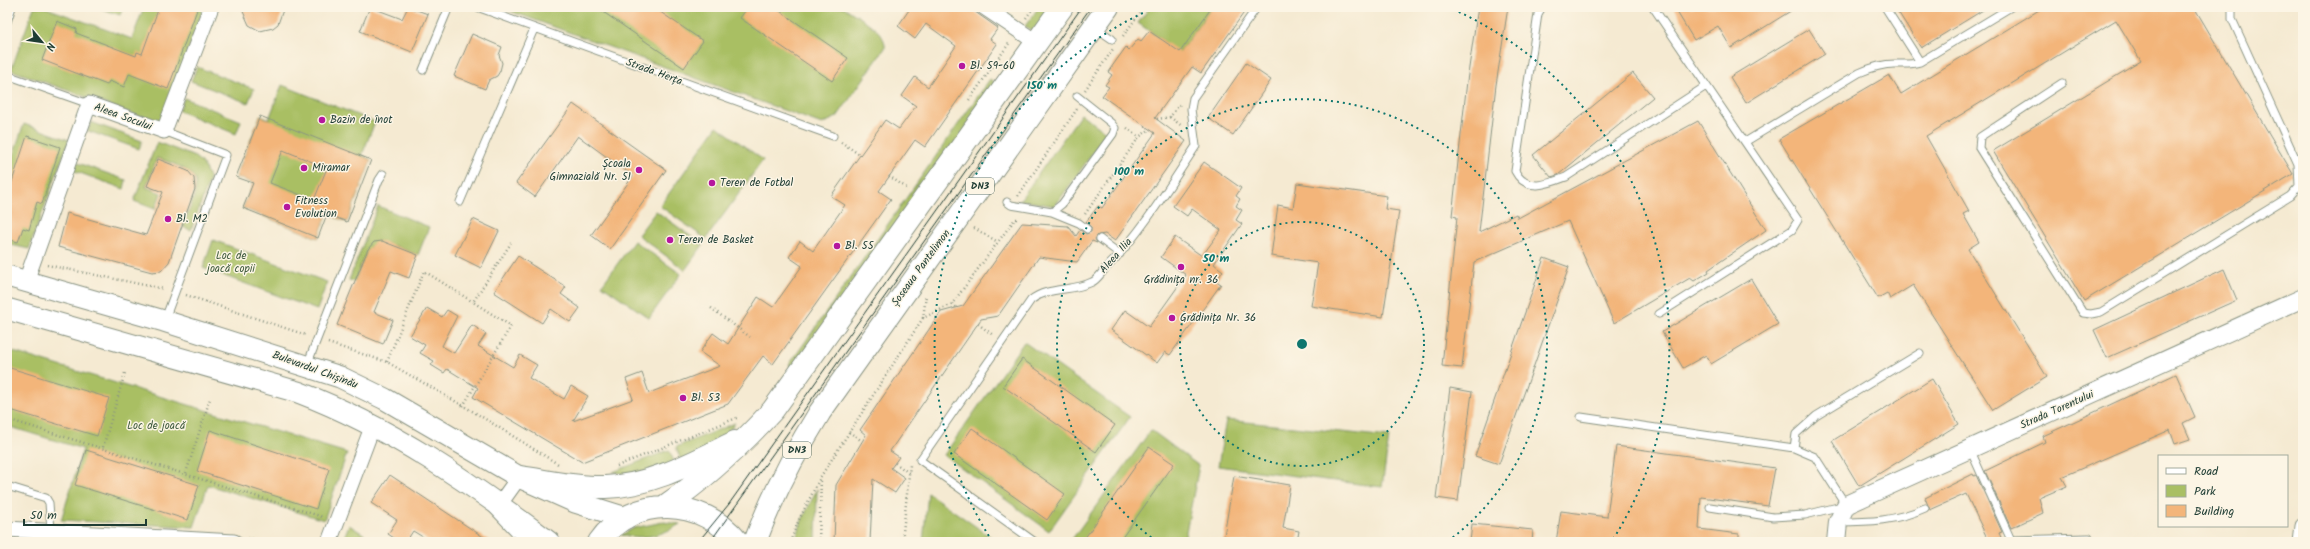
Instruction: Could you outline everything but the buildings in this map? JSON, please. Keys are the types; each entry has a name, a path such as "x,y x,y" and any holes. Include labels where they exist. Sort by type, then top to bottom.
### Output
{"main road":[{"path":"520,477 579,486 624,485 680,469 747,425 773,410 1062,7"},
{"name":"Șoseaua Pantelimon","path":"755,542 777,489 795,453 820,412 1108,7"},
{"name":"Bulevardul Chișinău","path":"16,279 164,321 307,365 340,377 385,399 520,477 576,502 626,518"},
{"path":"7,310 298,392 335,406 373,425 438,463 500,505 549,542"},
{"path":"665,506 698,483 747,425"},
{"path":"500,505 534,542"},
{"path":"599,542 613,527 626,518 645,510 665,506 688,508 712,518 730,532 738,542"}],"street":[{"name":"Aleea Socului","path":"16,279 33,262 89,104 164,131 211,7"},
{"path":"984,7 1036,42"},
{"name":"Strada Torentului","path":"1846,505 2303,298"},
{"path":"329,542 373,425"},
{"path":"500,505 520,477"},
{"path":"1836,542 1838,522 1846,505"},
{"path":"2301,542 2303,526"},
{"path":"7,529 51,530 234,542"}],"lane":[{"path":"7,22 12,7"},
{"path":"423,70 449,7"},
{"name":"Strada Herța","path":"477,7 534,29 833,136"},
{"name":"Aleea Ilia","path":"1035,542 920,460 1031,300 1037,295 1051,291 1075,288 1093,282 1120,254 1196,146 1191,109 1193,98 1257,7"},
{"path":"1542,7 1538,14 1515,171 1518,178 1526,183 1541,186 1566,177 1706,86"},
{"path":"1653,7 1795,213 1798,220 1796,226 1750,258 1659,314"},
{"path":"1885,7 1920,62"},
{"path":"1745,142 1859,73 1876,66 1894,64 1910,65 1920,62 2011,7"},
{"path":"2062,83 1980,137 1978,143 1979,148 2083,313 2091,314 2101,312 2284,200 2299,186 2298,164 2232,19 2232,7"},
{"path":"1094,26 1114,42"},
{"path":"460,202 534,29"},
{"path":"7,75 89,104"},
{"path":"1052,212 1062,204 1113,134 1115,128 1111,123 1079,98"},
{"path":"164,131 226,154 164,321"},
{"path":"307,365 379,180 383,174"},
{"path":"1009,203 1052,212 1079,223 1087,229"},
{"path":"1100,239 1120,254"},
{"path":"1794,448 1796,434 1816,416 1920,353"},
{"path":"1581,417 1794,448 1815,457 1846,505 1805,515 1773,517 1710,507"},
{"path":"1970,449 2011,540 2089,538"},
{"path":"7,486 46,498 49,503 51,530"},
{"path":"1838,522 1878,522 1910,515 1925,508"}],"path":[{"path":"1120,39 1144,7"},
{"path":"967,104 1018,30"},
{"path":"1106,58 1114,42"},
{"path":"1009,203 1075,112 1079,98"},
{"path":"1170,117 1183,128"},
{"path":"1081,220 1139,138 1149,130"},
{"path":"833,136 860,155"},
{"path":"890,176 908,189"},
{"path":"904,195 913,182"},
{"path":"790,542 799,520 821,476 924,318 952,304 1015,219 1023,220"},
{"path":"970,225 998,242"},
{"path":"474,302 511,243"},
{"path":"33,262 175,291 386,362 463,406 564,467"},
{"path":"386,362 424,272 512,326 463,406"},
{"path":"952,304 957,308"},
{"path":"710,308 750,337"},
{"path":"978,324 996,338"},
{"path":"103,447 125,373"},
{"path":"186,473 210,398"},
{"path":"7,419 103,447 324,518"},
{"path":"616,467 747,425"},
{"path":"849,432 862,441"},
{"path":"895,463 909,473 902,542"},
{"path":"819,542 821,476"}],"green space":[{"path":"34,7 44,7 132,39 144,7 204,7 161,124 11,70"},
{"path":"96,7 123,7 120,15"},
{"path":"499,7 844,7 870,24 881,35 885,48 837,117 822,124"},
{"path":"1039,7 1056,7 1036,35 1025,26"},
{"path":"1150,7 1212,7 1177,56 1166,43 1138,23"},
{"path":"197,67 254,89 248,103 191,81"},
{"path":"990,79 1000,86 799,372 789,365"},
{"name":"Miramar","path":"282,85 375,122 362,155 371,160 347,222 327,214 318,238 243,208 253,183 236,177 260,116 269,119"},
{"path":"184,98 241,121 236,134 179,111"},
{"path":"1081,114 1107,133 1055,206 1020,200"},
{"path":"91,122 142,141 139,149 88,131"},
{"path":"24,124 69,140 29,249 7,244 7,172"},
{"name":"Teren de Fotbal","path":"717,126 763,160 706,239 660,206"},
{"path":"157,142 195,157 203,164 210,179 191,230 183,227 196,189 196,182 192,175 185,169 157,158 146,187 161,193 155,209 134,201"},
{"path":"75,162 126,180 124,189 72,170"},
{"path":"378,206 429,227 418,255 390,244 381,242 375,243 370,247 366,254 354,282 349,280"},
{"name":"Teren de Basket","path":"656,211 703,245 685,270 638,235"},
{"name":"Loc de joacă copii","path":"213,240 327,282 317,310 203,268"},
{"path":"634,241 681,274 649,318 602,285"},
{"path":"1024,342 1130,417 1049,531 944,455"},
{"name":"Loc de joacă","path":"7,350 347,453 324,520 208,485 194,527 61,520 83,449 7,426"},
{"path":"1226,420 1389,437 1382,487 1218,466"},
{"path":"735,423 716,447 682,464 676,447"},
{"path":"1151,430 1199,466 1184,542 1070,542"},
{"path":"669,450 676,466 644,477 613,472"},
{"path":"817,489 816,542 795,542 802,520"},
{"path":"928,493 998,542 923,542"},
{"path":"663,522 680,524 665,532 651,536 637,537 621,535 634,528"},
{"path":"349,525 376,542 342,542"}],"tram line":[{"path":"698,542 729,504 1082,7"},
{"path":"710,542 1091,7"}],"place":[{"name":"Bl. 59-60","path":"962,66"},
{"name":"Bazin de înot","path":"322,120"},
{"name":"Miramar","path":"304,168"},
{"name":"Școala Gimnazială Nr. 51","path":"639,170"},
{"name":"Teren de Fotbal","path":"712,183"},
{"name":"Fitness Evolution","path":"287,207"},
{"name":"Bl. M2","path":"168,219"},
{"name":"Teren de Basket","path":"670,240"},
{"name":"Bl. 55","path":"837,246"},
{"name":"Grădinița nr. 36","path":"1181,267"},
{"name":"Grădinița Nr. 36","path":"1172,318"},
{"name":"Bl. 53","path":"683,398"}]}
